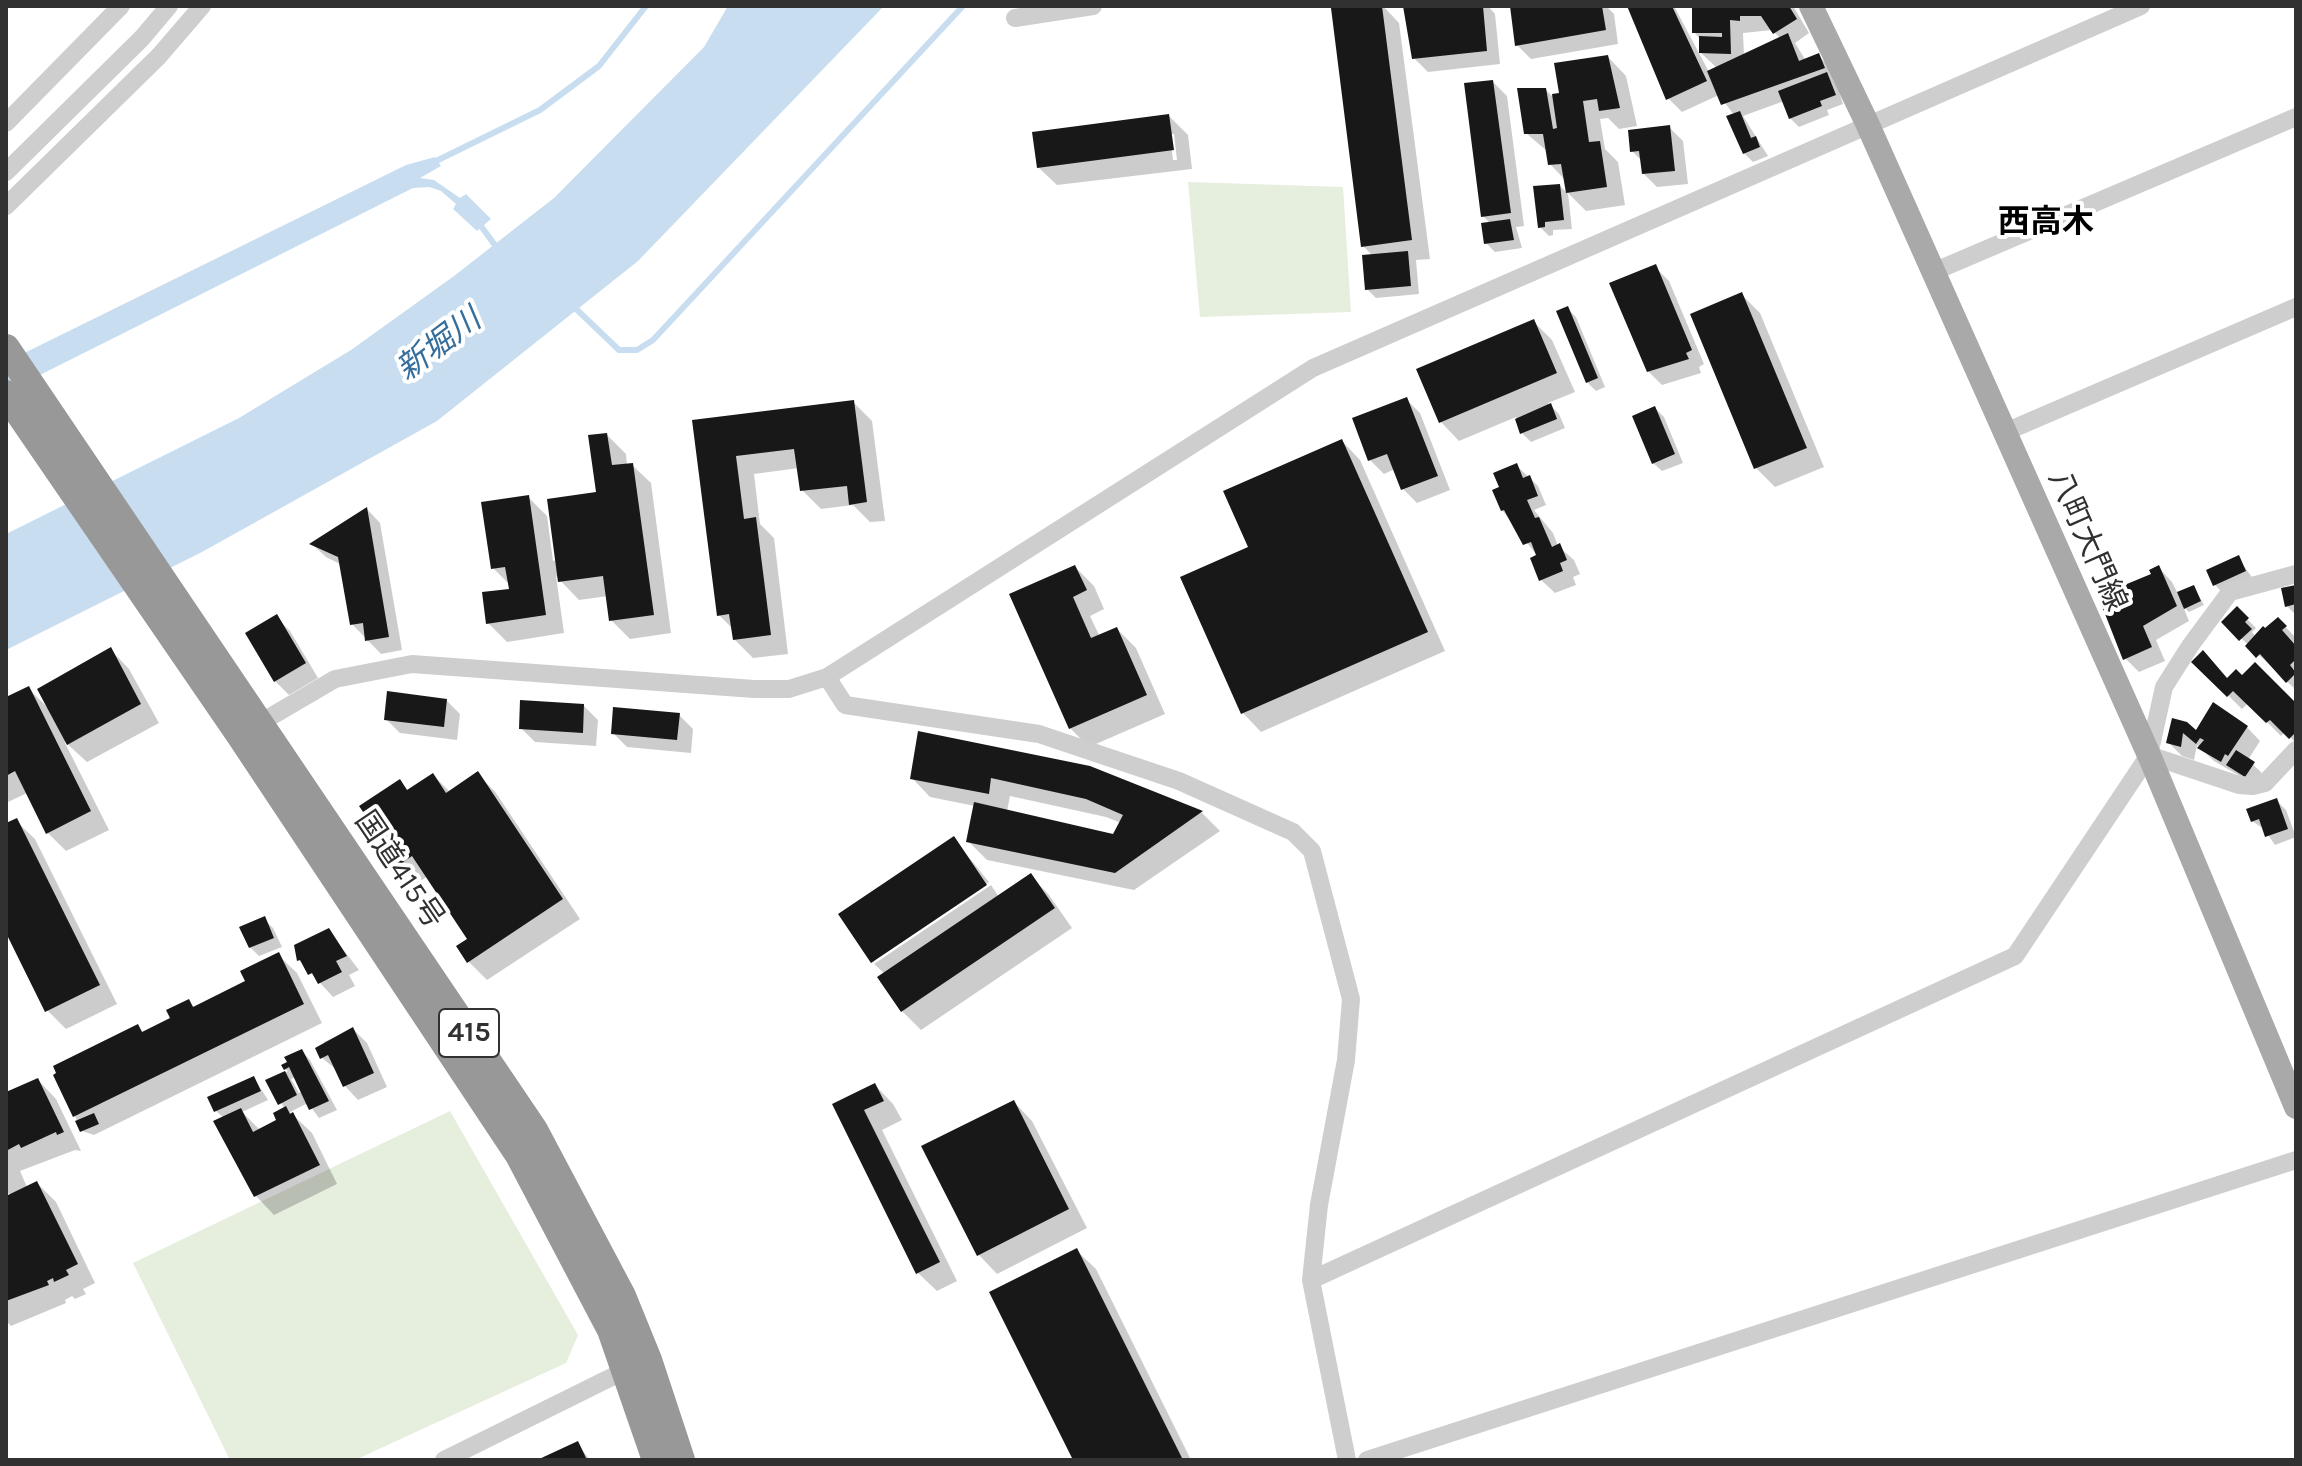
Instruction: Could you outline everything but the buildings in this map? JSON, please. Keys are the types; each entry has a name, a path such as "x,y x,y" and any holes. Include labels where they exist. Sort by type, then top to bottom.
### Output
{"highway":[{"name":"国道415号","path":"6,348 20,399 249,729 534,1130 622,1296 656,1460"},
{"name":"国道415号","path":"637,1365 681,1460"}],"main road":[{"name":"八町大門線","path":"1811,6 1867,123 2149,755 2296,1107"}],"street":[{"path":"6,123 121,6"},
{"path":"6,172 132,48 169,6"},
{"path":"6,206 159,56 202,6"},
{"path":"1015,18 1093,6"},
{"path":"249,729 335,679 412,664 754,689 789,689 827,677 1313,368 1867,123 2141,6"},
{"path":"1933,272 2296,117"},
{"path":"2003,433 2296,307"},
{"path":"1311,1280 2015,956 2149,755 2164,687 2230,592 2296,574"},
{"path":"827,677 845,705 1039,734 1179,781 1293,832 1312,851 1351,999 1346,1060 1319,1205 1311,1280 1347,1460"},
{"path":"2149,755 2239,785 2253,786 2265,783 2296,750"},
{"path":"1367,1460 2296,1160"},
{"path":"444,1460 637,1365"}],"green space":[{"path":"1188,182 1343,187 1351,312 1200,317"},
{"path":"450,1111 578,1335 566,1363 355,1460 230,1460 133,1263"}],"water":[{"name":"新堀川","path":"728,6 884,6 638,261 437,421 202,552 6,650 6,534 239,418 351,350 454,276 554,198 704,47"},
{"path":"435,157 441,166 420,178 434,180 460,198 466,194 491,219 477,231 453,209 456,204 441,191 429,187 413,188 6,392 6,362 406,165"}],"waterway":[{"path":"430,164 540,110 599,66 646,6"},
{"path":"573,306 619,350 637,350 653,340 963,6"},
{"path":"478,222 497,248"}],"district":[{"name":"西高木","path":"2046,223"}]}
